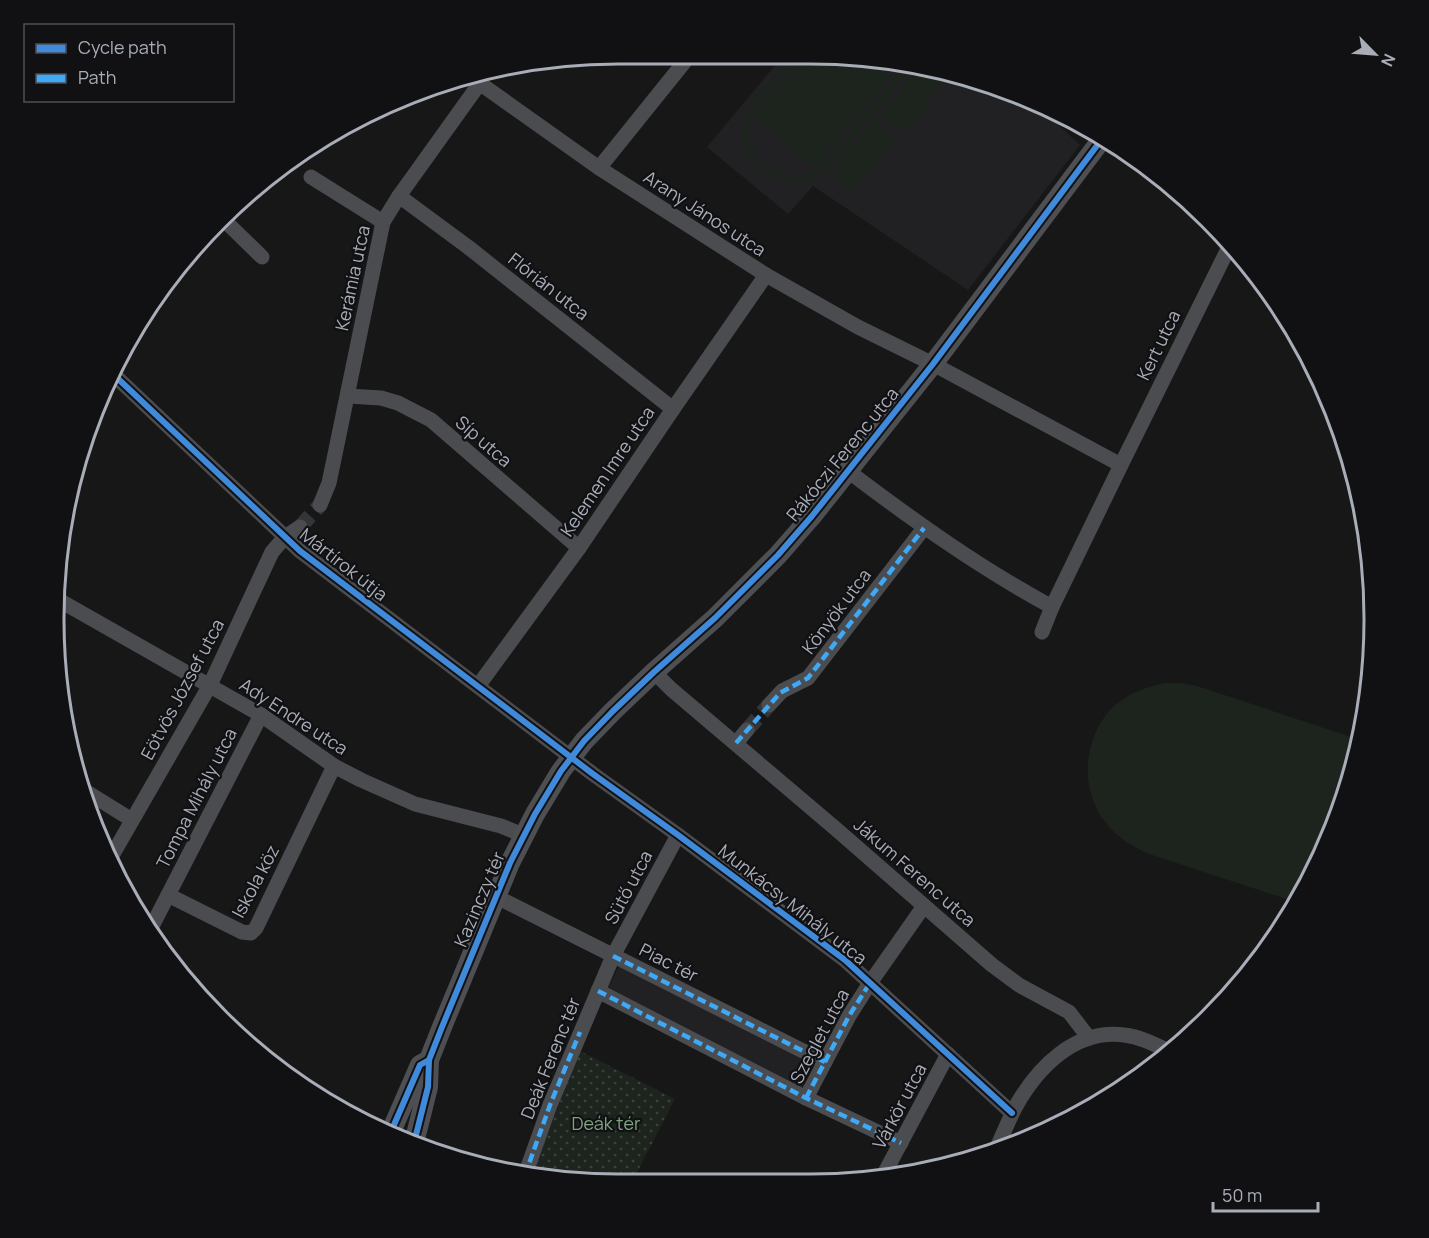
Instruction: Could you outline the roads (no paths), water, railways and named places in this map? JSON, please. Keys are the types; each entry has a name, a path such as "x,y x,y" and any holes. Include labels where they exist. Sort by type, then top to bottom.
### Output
{"main road":[{"name":"Rákóczi Ferenc utca","path":"571,758 612,711 715,618 813,516 933,364 1097,145"},
{"name":"Kazinczy tér","path":"416,1134 428,1087 429,1060 495,896 523,835 548,791 571,758"},
{"name":"Kazinczy tér","path":"394,1125 420,1065 429,1060"}],"street":[{"path":"599,168 677,64"},
{"name":"Arany János utca","path":"479,82 599,168 765,275 858,327 933,364"},
{"name":"Kerámia utca","path":"320,505 329,483 351,395 383,222 471,84"},
{"path":"310,177 383,222"},
{"name":"Flórián utca","path":"399,196 468,247 673,409"},
{"path":"229,225 262,257"},
{"name":"Kert utca","path":"1042,632 1120,465 1226,252"},
{"name":"Kelemen Imre utca","path":"478,686 579,548 765,275"},
{"path":"933,364 1120,465"},
{"name":"Mártírok útja","path":"119,380 300,550 571,758"},
{"name":"Síp utca","path":"351,395 381,398 398,403 431,420 579,548"},
{"path":"848,471 924,528 979,565 1052,607"},
{"path":"285,537 300,527"},
{"name":"Könyök utca","path":"769,705 780,693 808,678 924,528"},
{"name":"Eötvös József utca","path":"115,849 210,685 272,552 285,537"},
{"name":"Ady Endre utca","path":"65,603 261,715 334,766 361,780 415,804 501,826 523,835"},
{"name":"Jákum Ferenc utca","path":"654,672 1001,972 1019,985 1069,1012 1089,1038"},
{"name":"Tompa Mihály utca","path":"154,921 261,715"},
{"path":"736,743 747,730"},
{"name":"Munkácsy Mihály utca","path":"571,758 845,960 1012,1113"},
{"name":"Iskola köz","path":"168,895 243,932 251,933 256,928 334,766"},
{"path":"94,796 132,820"},
{"name":"Sütő utca","path":"613,956 678,835"},
{"name":"Piac tér","path":"495,896 825,1062"},
{"name":"Szeglet utca","path":"901,1143 806,1098 849,1016 924,906"},
{"name":"Deák Ferenc tér","path":"528,1166 550,1104 613,956"},
{"path":"598,991 806,1098"},
{"path":"1001,1139 1012,1113 1028,1087 1062,1051 1076,1043 1089,1038 1114,1034 1137,1037 1162,1048"},
{"name":"Várkör utca","path":"887,1168 948,1054"}],"tunnel":[{"path":"300,527 320,505"},
{"path":"747,730 769,705"}],"park label":[{"name":"Deák tér","path":"606,1123"}]}
